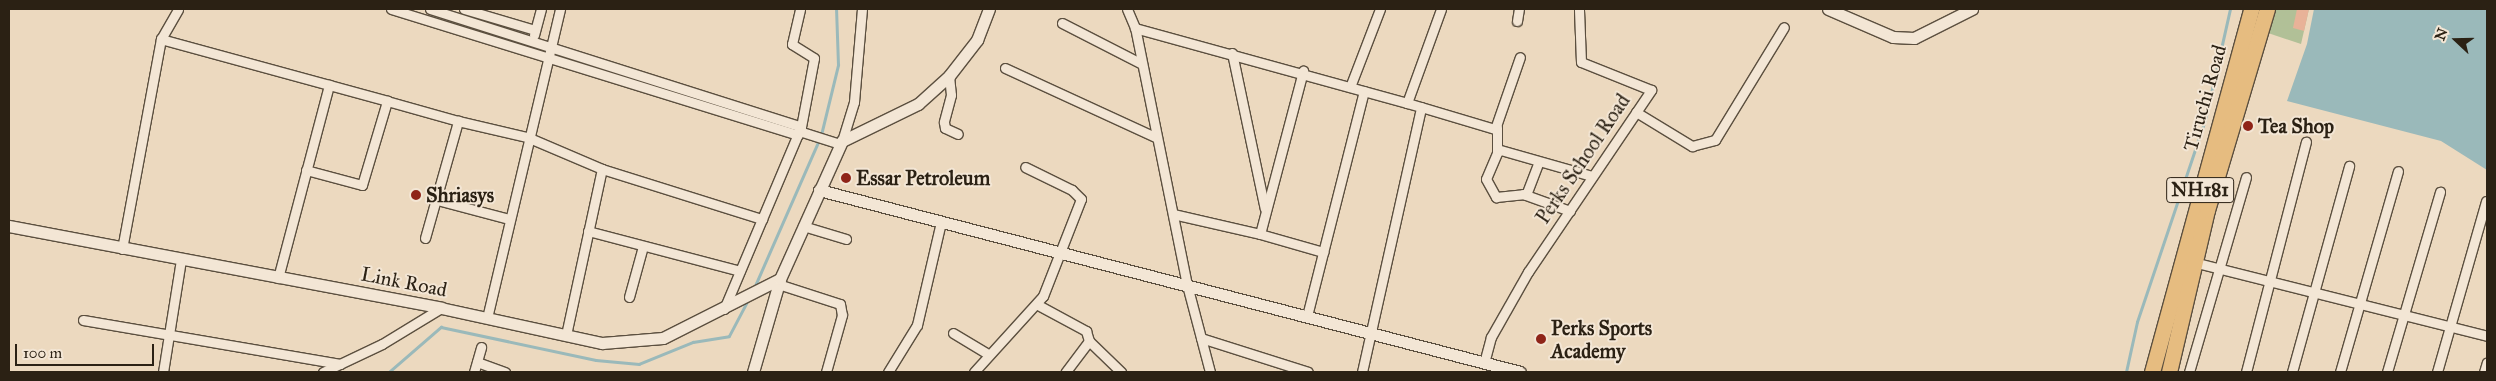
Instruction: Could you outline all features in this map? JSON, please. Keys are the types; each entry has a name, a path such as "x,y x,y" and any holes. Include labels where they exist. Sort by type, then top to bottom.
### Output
{"highway":[{"name":"Tiruchi Road","path":"2152,372 2251,9"},
{"name":"NH181","path":"2169,372 2193,262 2267,9"}],"street":[{"path":"122,249 161,39 178,9"},
{"path":"391,9 549,52 799,131 841,142 918,104 949,76 977,40 989,9"},
{"path":"430,9 532,43 549,52"},
{"path":"464,9 535,30"},
{"path":"532,43 541,9"},
{"path":"486,318 527,137 560,9"},
{"path":"723,311 799,131 814,58 792,44 800,9"},
{"path":"752,372 776,283 841,142 854,102 862,9"},
{"path":"1127,9 1135,28 1187,285 1210,372"},
{"path":"1350,87 1380,9"},
{"path":"1407,103 1441,9"},
{"path":"1517,20 1519,9"},
{"name":"Perks School Road","path":"1484,363 1490,337 1592,176 1651,90 1580,62 1579,9"},
{"path":"1828,9 1893,37 1914,38 1972,9"},
{"path":"1062,23 1142,64"},
{"path":"1636,112 1692,146 1715,140 1784,27"},
{"path":"1135,28 1302,71 1350,87 1497,127"},
{"path":"161,39 527,137 602,169 762,219"},
{"path":"1232,53 1266,212"},
{"path":"1520,57 1497,127 1497,149 1486,179 1496,197 1526,195 1570,211"},
{"path":"1005,68 1158,138"},
{"path":"1260,234 1302,71"},
{"path":"949,76 952,95 944,122 945,128 958,134"},
{"path":"278,278 329,85"},
{"path":"1307,316 1364,91"},
{"path":"306,170 362,185 388,101"},
{"path":"1362,372 1373,334 1422,107"},
{"path":"425,238 458,120"},
{"path":"2246,372 2306,142"},
{"path":"1497,149 1538,163 1592,176"},
{"path":"1526,195 1538,163"},
{"path":"2292,372 2316,292 2349,166"},
{"path":"974,372 988,354 1038,305 1081,199 1072,190 1025,167"},
{"path":"566,335 602,169"},
{"path":"2340,372 2398,171"},
{"path":"2189,372 2246,177"},
{"path":"819,190 1520,372"},
{"path":"2387,372 2440,192"},
{"path":"437,200 509,219"},
{"path":"2437,372 2486,201"},
{"path":"1173,214 1260,234 1323,252"},
{"path":"888,372 917,326 941,222"},
{"name":"Link Road","path":"9,226 122,249 441,308 602,343 663,338 734,306 776,283"},
{"path":"803,226 846,239"},
{"path":"588,231 740,271"},
{"path":"629,296 643,246"},
{"path":"163,372 181,260"},
{"path":"2193,262 2404,314 2449,328 2487,336"},
{"path":"776,283 840,304 842,315 826,372"},
{"path":"1038,305 1086,331 1089,341 1122,372"},
{"path":"323,372 441,308"},
{"path":"83,320 340,364"},
{"path":"953,333 988,354"},
{"path":"1201,338 1308,372"},
{"path":"1066,372 1089,341"},
{"path":"474,372 481,347"},
{"path":"478,362 505,372"},
{"path":"2484,372 2487,362"}],"green space":[{"path":"2274,9 2309,9 2301,44 2268,33"}],"water":[{"path":"2314,9 2487,9 2487,170 2441,141 2287,101 2307,44"}],"building":[{"path":"2297,9 2309,9 2304,31 2293,28"}],"waterway":[{"path":"821,135 838,65 836,9"},
{"path":"2126,372 2137,322 2205,120 2230,9"},
{"path":"754,288 819,140"},
{"path":"389,372 441,327 596,360 639,364 693,342 729,336 748,300"}],"place":[{"name":"Tea Shop","path":"2248,126"},
{"name":"Essar Petroleum","path":"846,178"},
{"name":"Shriasys","path":"416,195"},
{"name":"Perks Sports Academy","path":"1541,339"}]}
